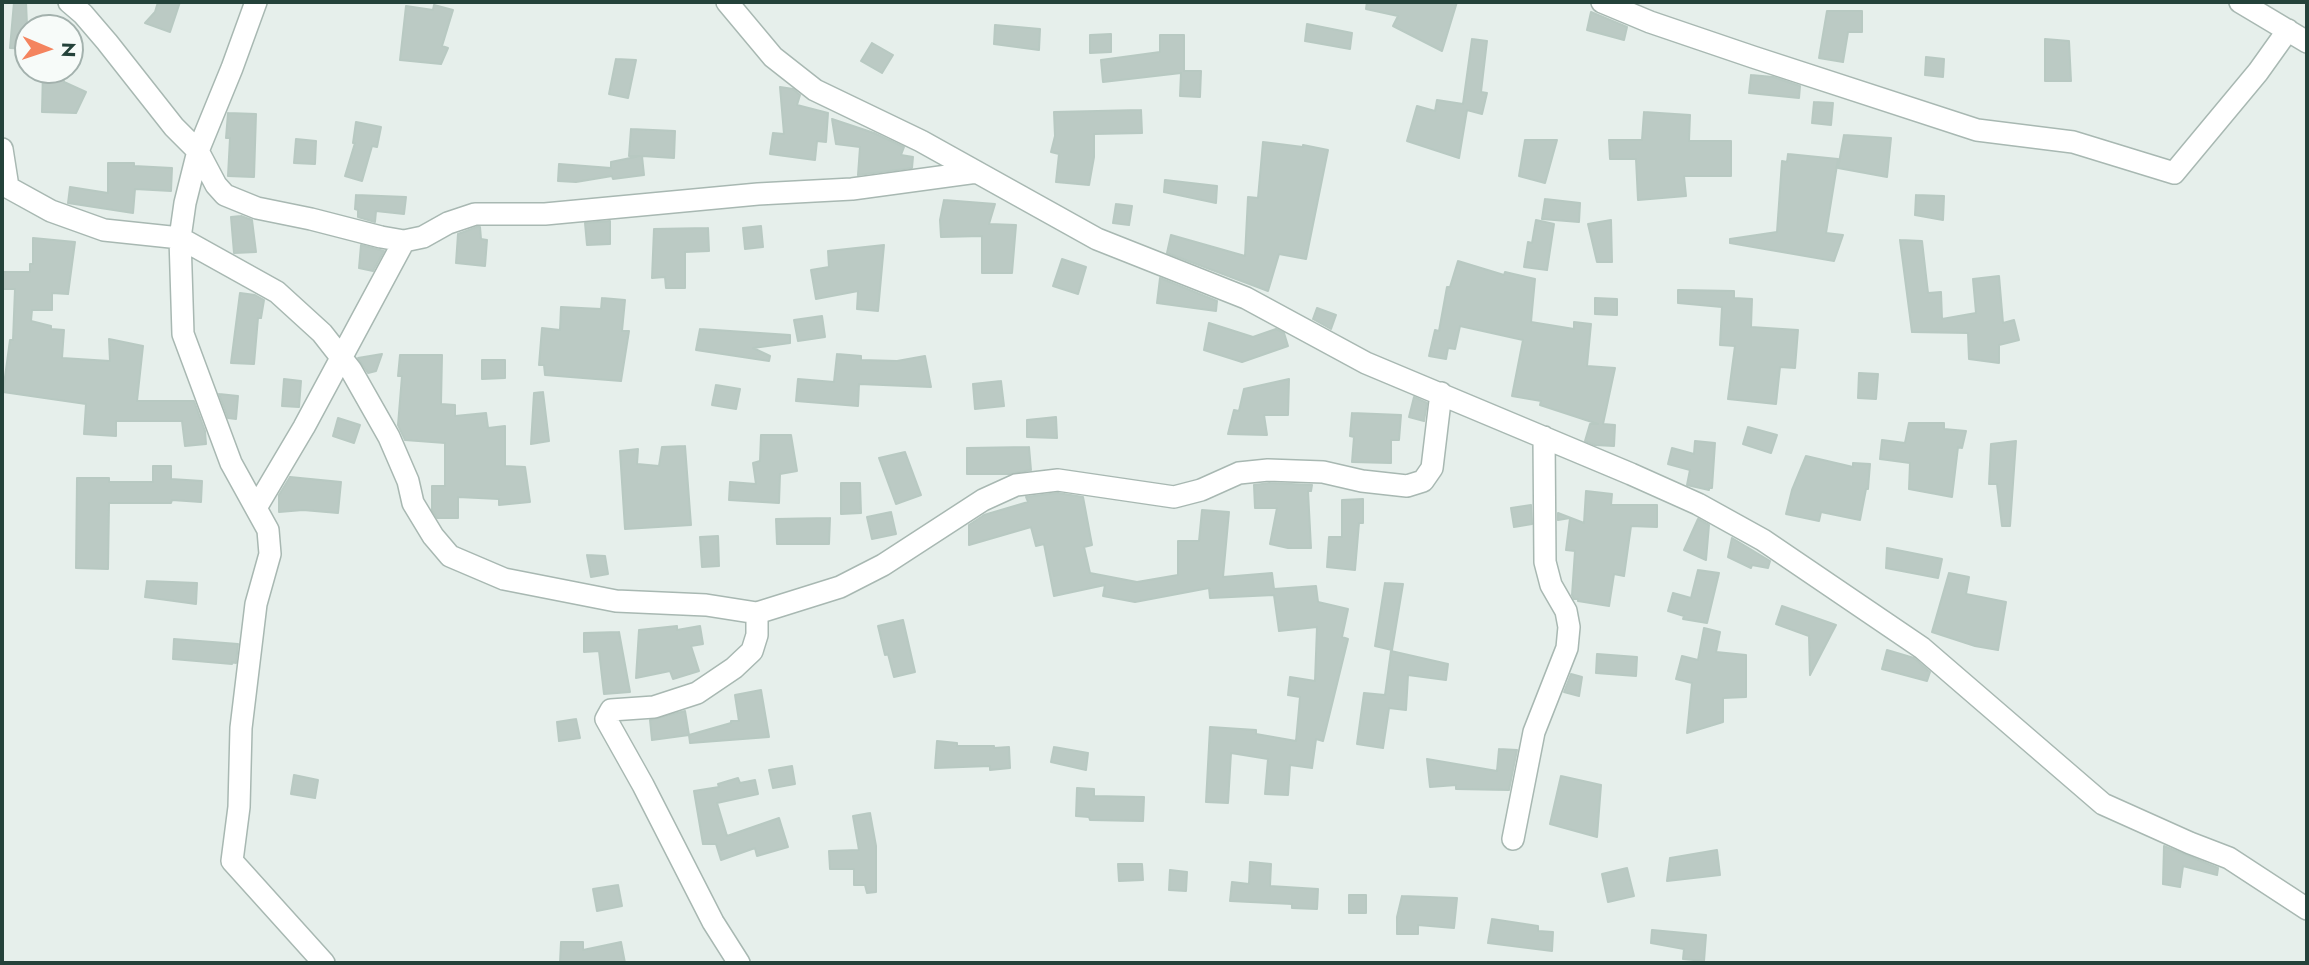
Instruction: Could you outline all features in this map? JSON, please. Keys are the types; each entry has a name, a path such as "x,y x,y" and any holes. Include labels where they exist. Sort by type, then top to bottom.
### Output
{"street":[{"path":"69,2 107,42 174,127 198,151 216,185 225,195 257,208 381,237 404,241 422,237 448,223 475,214 545,214 758,194 852,189 977,172"},
{"path":"256,2 198,151 185,203 180,238 183,334 231,463 268,530 270,554 256,604 242,728 239,807 232,861 324,963"},
{"path":"727,2 773,57 815,90 921,141 1097,239 1246,298 1366,363 1698,504 1763,540 1922,648 2103,804 2229,858 2307,909"},
{"path":"1602,2 1650,22 1752,57 1977,130 2073,142 2174,173 2258,72 2288,30"},
{"path":"2240,2 2307,42"},
{"path":"2,149 5,185 51,211 103,230 180,238 277,292 322,332 351,370 388,437 408,481 412,503 433,536 450,556 504,579 616,601 706,605 758,612 841,587 883,565 983,500 1016,485 1058,481 1174,497 1200,490 1239,473 1268,470 1323,472 1362,481 1407,486 1423,481 1432,468 1441,393"},
{"path":"256,508 342,359 404,241"},
{"path":"1513,839 1534,732 1567,648 1569,627 1566,611 1551,585 1545,562 1544,437"},
{"path":"738,963 704,905 606,719 611,710 654,708 697,693 734,668 751,651 757,635 758,612"}],"building":[{"path":"14,2 26,2 27,14 14,14 14,48 10,48"},
{"path":"158,2 180,2 170,32 145,23 155,12"},
{"path":"1367,2 1457,2 1442,51 1393,26 1398,16 1366,9"},
{"path":"434,5 453,10 442,46 448,48 441,64 400,60 406,6 433,10"},
{"path":"1827,11 1862,11 1862,32 1848,32 1843,62 1819,58"},
{"path":"1591,12 1627,27 1624,40 1587,30"},
{"path":"1307,24 1352,33 1350,49 1305,41"},
{"path":"995,25 1040,29 1039,50 994,44"},
{"path":"1111,34 1111,52 1090,53 1090,35"},
{"path":"1160,35 1184,35 1184,71 1201,71 1200,97 1180,96 1181,73 1103,82 1101,60 1160,52"},
{"path":"1472,39 1487,41 1481,92 1487,93 1482,114 1467,110 1459,158 1407,141 1417,106 1435,111 1437,100 1463,104"},
{"path":"2045,39 2069,41 2071,81 2045,81"},
{"path":"872,43 893,55 882,73 861,61"},
{"path":"1926,57 1944,59 1943,77 1925,75"},
{"path":"616,59 636,60 628,98 609,94"},
{"path":"1751,75 1773,77 1800,86 1799,98 1749,93"},
{"path":"43,84 68,84 86,92 76,113 42,112"},
{"path":"780,87 793,89 800,95 797,105 828,113 826,142 817,141 815,160 770,154 773,133 784,134"},
{"path":"1814,102 1833,103 1831,125 1812,123"},
{"path":"1141,110 1142,133 1094,134 1094,157 1089,185 1056,182 1059,154 1051,152 1055,136 1054,112"},
{"path":"1644,112 1690,115 1689,141 1731,141 1731,176 1684,176 1686,196 1638,200 1636,159 1610,159 1609,140 1642,140"},
{"path":"228,113 256,114 254,177 228,176"},
{"path":"832,119 874,133 904,147 901,155 913,157 912,168 858,175 860,147 836,144"},
{"path":"356,122 381,127 377,147 372,146 362,181 345,176 355,143"},
{"path":"631,129 675,131 674,158 642,156 644,175 613,179 612,176 576,182 558,181 559,164 611,168 611,162 640,156 629,156"},
{"path":"1844,135 1891,138 1887,177 1838,168"},
{"path":"296,139 316,141 315,164 294,163"},
{"path":"1525,140 1557,140 1545,183 1519,176"},
{"path":"1263,142 1328,150 1306,259 1279,254 1268,291 1167,253 1171,235 1245,256 1248,197 1258,198"},
{"path":"1788,154 1838,159 1826,233 1843,235 1834,261 1730,243 1730,239 1777,232 1782,161 1787,162"},
{"path":"108,163 172,168 171,191 135,189 133,213 68,203 70,187 108,193"},
{"path":"1165,180 1217,186 1216,203 1164,192"},
{"path":"356,195 406,197 404,214 376,211 375,222 358,217 358,210 355,209"},
{"path":"1916,195 1944,196 1943,220 1915,215"},
{"path":"1545,199 1580,203 1579,222 1542,219"},
{"path":"944,200 995,204 989,224 1016,225 1012,273 982,273 982,236 941,237 940,220"},
{"path":"1116,204 1132,206 1129,225 1113,223"},
{"path":"241,216 252,220 256,252 234,253 231,217"},
{"path":"1536,220 1554,224 1547,270 1524,267 1528,242 1532,243"},
{"path":"1611,220 1612,262 1597,262 1588,224"},
{"path":"610,221 610,244 587,245 585,223"},
{"path":"761,226 763,247 745,249 743,228"},
{"path":"480,227 481,239 487,240 485,266 456,263 458,234"},
{"path":"708,228 709,251 685,252 685,288 666,288 665,277 652,278 654,229"},
{"path":"33,238 75,242 68,294 52,293 52,310 32,310 31,321 51,326 51,329 64,330 62,358 110,361 109,339 143,346 137,401 194,401 205,431 206,444 185,446 182,421 116,421 116,436 84,434 86,404 3,392 10,340 13,340 15,289 2,289 2,272 30,272 30,264 33,264"},
{"path":"1900,240 1922,241 1928,293 1941,292 1942,319 1976,313 1973,279 1999,276 2003,323 2014,320 2019,340 1999,345 1999,363 1969,359 1968,333 1912,332"},
{"path":"361,245 384,251 373,271 359,268"},
{"path":"884,245 878,311 857,309 858,291 816,299 811,270 829,267 828,251"},
{"path":"1062,259 1086,267 1078,294 1053,286"},
{"path":"1458,261 1504,275 1505,272 1535,279 1531,322 1574,329 1574,322 1591,324 1587,366 1615,368 1603,424 1615,425 1614,446 1595,445 1585,441 1590,424 1598,424 1540,405 1541,401 1512,396 1523,340 1460,326 1455,349 1448,348 1446,359 1429,356 1435,330 1439,331 1447,287 1450,287"},
{"path":"1160,278 1217,301 1216,311 1157,303"},
{"path":"1678,290 1734,291 1734,298 1752,299 1751,327 1798,330 1795,368 1780,367 1776,404 1728,399 1735,346 1720,345 1722,307 1678,303"},
{"path":"240,293 255,295 264,300 261,318 258,318 254,364 231,363"},
{"path":"602,298 625,300 622,331 629,331 621,381 545,375 544,365 539,365 542,328 560,330 561,307 601,309"},
{"path":"1595,298 1617,299 1617,315 1595,314"},
{"path":"1317,308 1336,315 1331,329 1313,319"},
{"path":"822,316 825,337 798,341 794,320"},
{"path":"1209,323 1253,337 1276,329 1284,333 1288,346 1242,362 1204,350"},
{"path":"700,329 790,335 790,343 753,348 770,356 769,361 696,350"},
{"path":"382,354 376,371 368,373 358,358"},
{"path":"837,354 861,356 861,360 897,361 925,356 931,387 859,384 858,406 796,401 798,379 834,382"},
{"path":"400,355 442,355 441,404 455,405 455,416 486,413 488,428 505,426 505,466 525,467 530,502 499,505 499,499 458,497 458,518 437,518 432,510 432,486 445,486 445,443 405,440 398,425 402,376 398,376"},
{"path":"482,360 505,360 505,378 482,379"},
{"path":"1859,373 1878,374 1876,399 1858,398"},
{"path":"284,379 301,381 299,407 282,406"},
{"path":"1289,379 1288,415 1264,415 1267,435 1228,434 1234,410 1239,411 1244,389"},
{"path":"1001,381 1004,406 975,409 973,384"},
{"path":"716,385 740,389 736,409 712,405"},
{"path":"543,392 549,441 531,444 534,393"},
{"path":"219,394 238,396 236,419 228,418"},
{"path":"1414,397 1427,403 1424,421 1409,417"},
{"path":"1352,413 1401,415 1399,440 1391,440 1391,463 1352,462"},
{"path":"1056,417 1057,438 1027,437 1027,420"},
{"path":"338,418 360,425 354,443 333,436"},
{"path":"1909,423 1944,423 1944,429 1966,431 1962,448 1958,447 1952,497 1909,489 1910,463 1880,459 1882,440 1905,443"},
{"path":"1748,427 1777,435 1771,453 1743,444"},
{"path":"761,435 791,435 797,471 780,474 779,503 729,500 730,482 756,484 753,463 760,461"},
{"path":"1695,441 1715,443 1712,488 1709,490 1687,485 1690,470 1668,464 1672,448 1694,454"},
{"path":"2016,441 2010,526 2002,526 1997,484 1989,484 1991,444"},
{"path":"685,446 691,525 625,529 620,451 638,449 637,464 659,466 662,447"},
{"path":"1029,447 1031,470 1009,474 967,474 967,448"},
{"path":"905,452 921,495 896,504 879,458"},
{"path":"1806,456 1853,467 1853,463 1870,464 1868,489 1860,520 1821,512 1819,521 1786,514 1792,490"},
{"path":"153,466 171,466 171,479 202,481 201,502 172,500 171,503 109,503 108,569 76,568 77,478 109,478 109,482 153,482"},
{"path":"290,477 341,482 338,513 303,510 279,512 279,495"},
{"path":"841,483 860,483 861,513 841,514"},
{"path":"1254,485 1312,485 1311,491 1308,491 1311,548 1288,548 1270,544 1277,508 1255,508"},
{"path":"1586,491 1612,494 1611,505 1657,505 1657,527 1631,526 1624,576 1614,574 1609,606 1578,601 1572,595 1575,551 1566,550 1570,518 1558,520 1558,513 1584,523"},
{"path":"1058,493 1083,497 1092,545 1084,547 1090,573 1137,582 1178,575 1178,541 1199,541 1202,510 1229,512 1223,577 1272,573 1274,589 1316,586 1318,602 1348,609 1342,637 1348,639 1323,741 1316,739 1312,768 1290,765 1288,795 1265,794 1268,759 1231,753 1228,803 1206,802 1210,727 1256,730 1256,734 1296,741 1300,697 1288,695 1290,677 1315,681 1317,627 1279,631 1274,595 1210,598 1209,588 1135,602 1103,596 1105,585 1054,596 1044,544 1036,546 1031,527 969,545 969,525 984,515 1028,502 1026,497"},
{"path":"1363,499 1363,523 1359,523 1355,570 1327,567 1329,537 1342,537 1342,500"},
{"path":"1531,505 1532,524 1514,527 1511,508"},
{"path":"891,512 896,534 872,539 867,517"},
{"path":"830,518 829,544 777,544 776,519"},
{"path":"1698,519 1709,525 1706,560 1684,550"},
{"path":"718,536 719,566 702,567 700,537"},
{"path":"1732,538 1770,561 1768,568 1752,565 1751,568 1728,557"},
{"path":"1887,548 1942,559 1938,578 1886,568"},
{"path":"587,555 605,556 608,574 591,577"},
{"path":"1698,570 1719,573 1707,623 1683,619 1684,616 1668,611 1673,593 1691,598"},
{"path":"1949,573 1969,577 1966,594 2006,602 1998,650 1975,646 1932,632"},
{"path":"147,581 197,583 196,604 145,597"},
{"path":"1385,583 1403,584 1392,650 1375,646"},
{"path":"1782,606 1836,625 1810,675 1809,636 1776,624"},
{"path":"903,620 915,672 894,677 878,626"},
{"path":"677,626 677,630 700,626 703,644 691,646 699,671 673,679 670,671 636,678 639,630"},
{"path":"1704,628 1720,632 1716,652 1746,655 1746,697 1723,698 1723,722 1687,733 1692,683 1676,679 1682,656 1698,660"},
{"path":"619,632 630,692 604,694 599,651 584,652 584,633"},
{"path":"174,639 238,644 236,663 173,659"},
{"path":"1887,650 1914,658 1930,672 1927,681 1882,669"},
{"path":"1391,651 1448,664 1446,680 1408,675 1406,710 1389,708 1383,748 1357,744 1364,693 1385,695"},
{"path":"1597,654 1637,657 1636,676 1596,673"},
{"path":"1571,674 1582,677 1579,696 1564,692"},
{"path":"761,690 769,737 690,743 689,735 731,721 739,721 735,695"},
{"path":"685,711 689,735 652,740 650,720"},
{"path":"576,719 580,738 559,741 557,722"},
{"path":"937,741 957,743 957,746 1009,747 1010,768 935,768"},
{"path":"1054,747 1088,753 1086,770 1051,762"},
{"path":"1499,749 1517,750 1509,790 1456,789 1456,785 1430,787 1427,759 1497,771"},
{"path":"792,766 795,784 773,788 769,770"},
{"path":"294,775 318,780 315,798 291,794"},
{"path":"1561,776 1601,785 1597,837 1550,824"},
{"path":"738,778 740,783 755,780 758,794 717,803 727,836 779,818 788,847 757,856 755,848 721,860 716,844 703,844 694,791 719,787 718,784"},
{"path":"1077,788 1094,789 1094,796 1144,797 1143,821 1090,820 1089,817 1076,816"},
{"path":"870,813 876,846 876,892 867,893 865,885 854,885 854,869 830,869 829,851 859,850 853,816"},
{"path":"2164,846 2218,868 2217,875 2183,866 2180,887 2163,884"},
{"path":"1717,850 1720,875 1667,881 1670,858"},
{"path":"1250,862 1271,864 1270,886 1318,889 1317,909 1292,908 1292,904 1230,901 1232,882 1249,884"},
{"path":"1118,864 1142,864 1143,880 1119,881"},
{"path":"1627,868 1634,896 1608,902 1602,874"},
{"path":"1170,870 1187,872 1186,891 1169,890"},
{"path":"618,885 622,906 597,911 593,889"},
{"path":"1349,895 1366,895 1366,913 1349,913"},
{"path":"1402,896 1457,898 1454,928 1418,925 1418,934 1397,934 1397,917"},
{"path":"1492,919 1538,926 1538,931 1553,932 1552,951 1488,943"},
{"path":"1652,930 1706,935 1704,961 1683,959 1684,949 1651,943"},
{"path":"561,942 583,942 583,950 621,942 625,963 560,963"}]}
